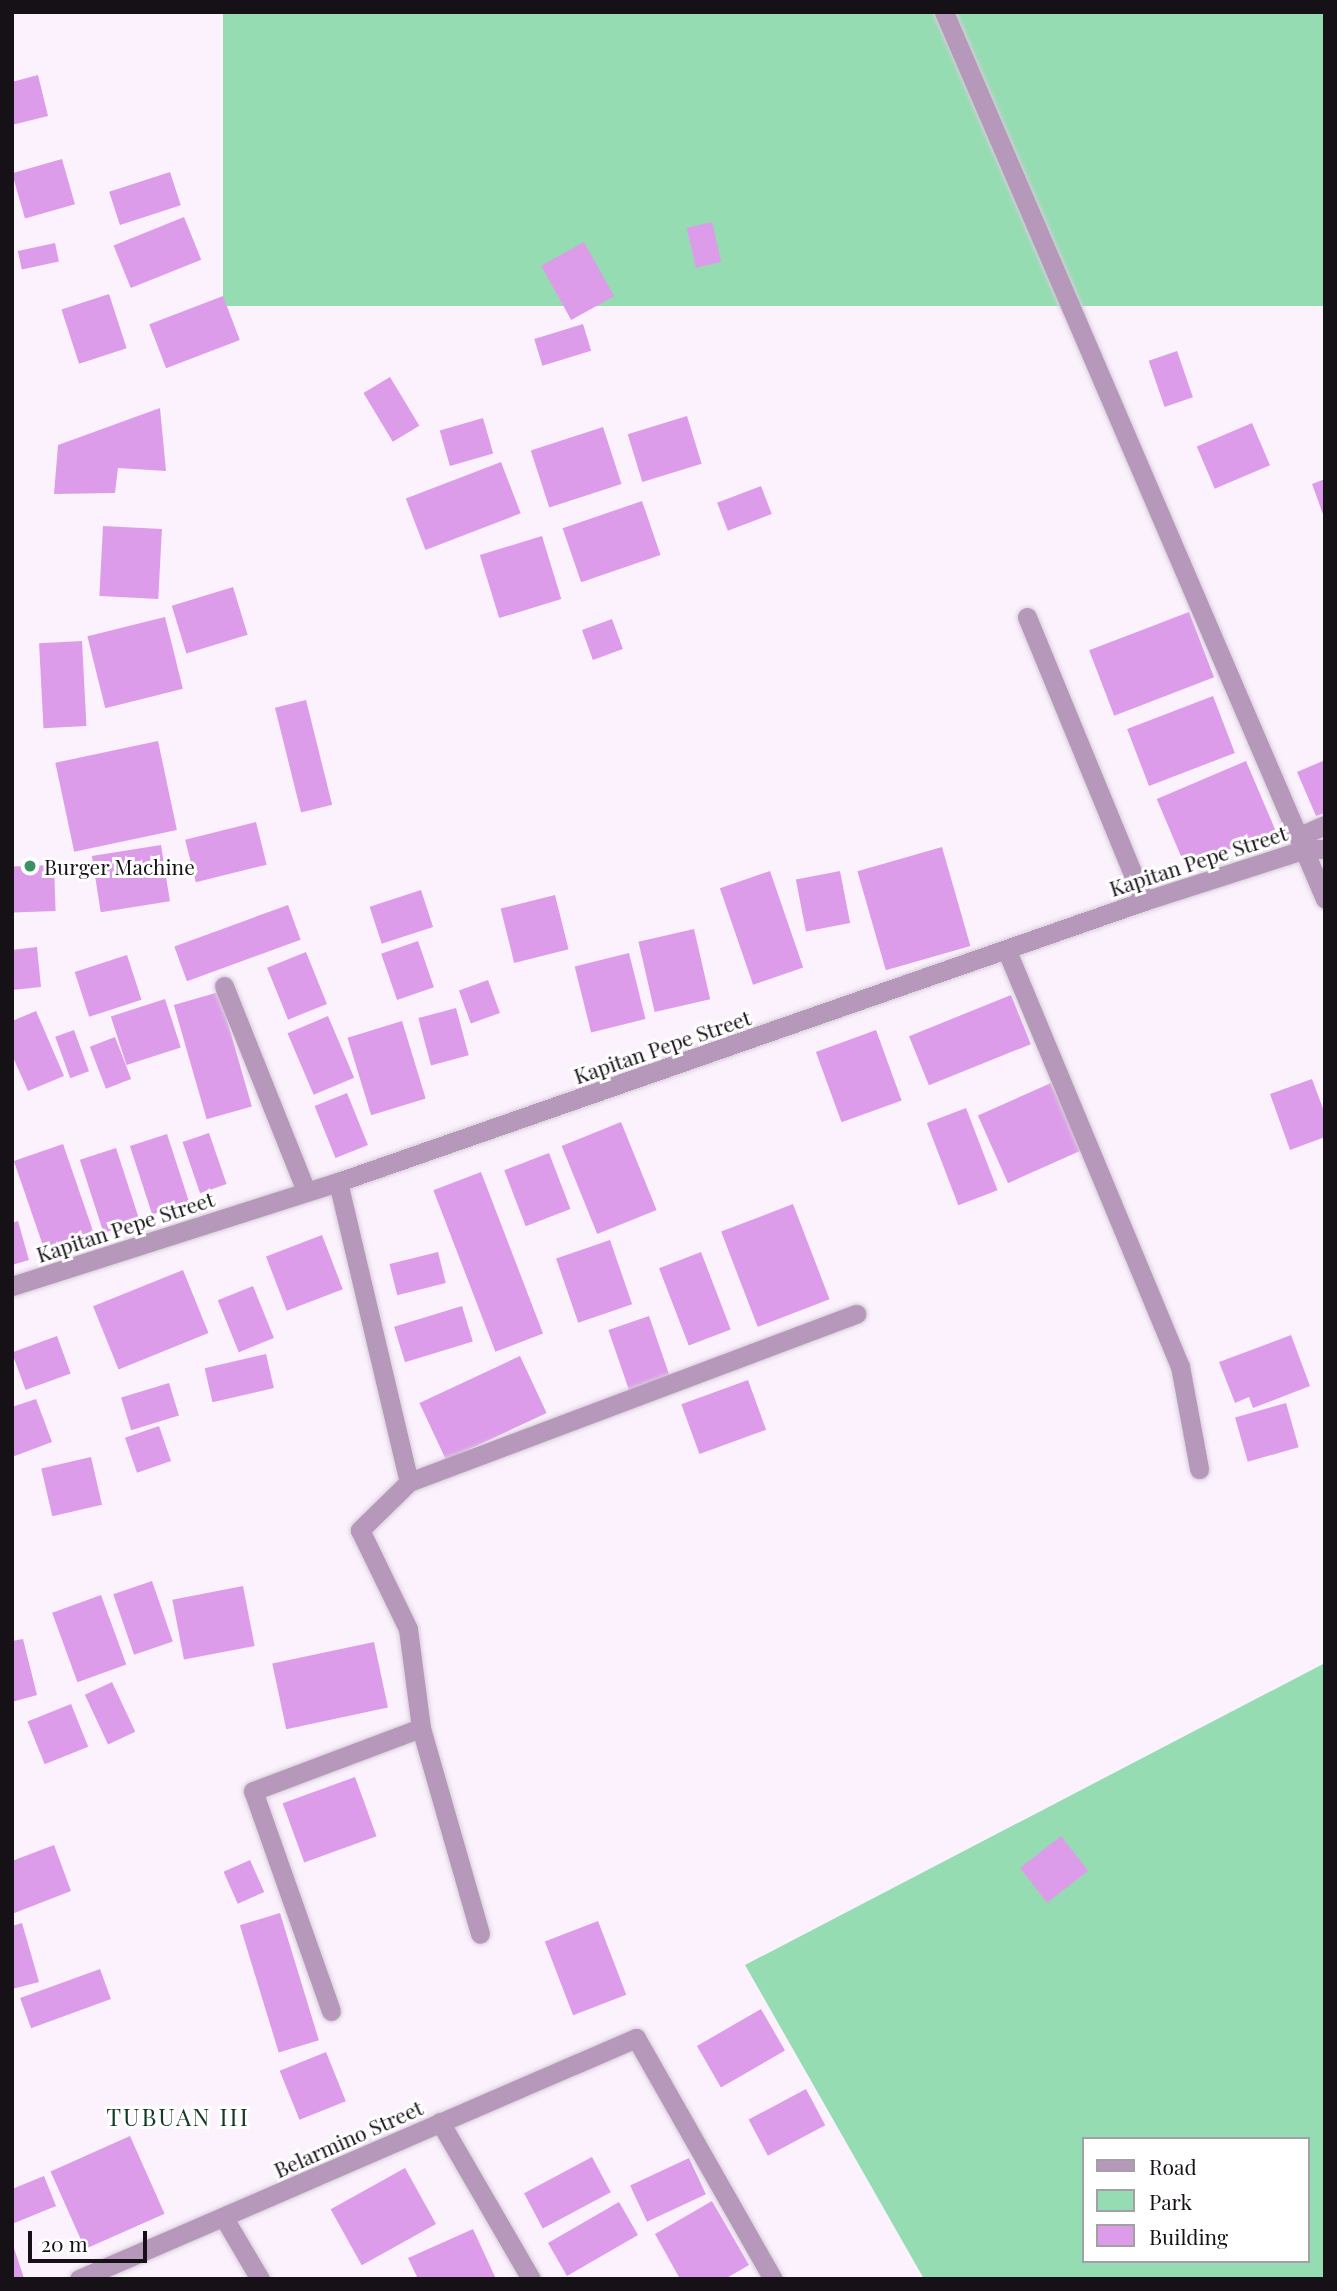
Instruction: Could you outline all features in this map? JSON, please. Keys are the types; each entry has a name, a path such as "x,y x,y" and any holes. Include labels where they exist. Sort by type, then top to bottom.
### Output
{"street":[{"path":"944,12 1310,845 1325,899"},
{"path":"1027,617 1144,901"},
{"name":"Kapitan Pepe Street","path":"12,1286 338,1182 1310,845 1325,825"},
{"path":"1007,951 1180,1366 1199,1469"},
{"path":"223,986 306,1191"},
{"path":"338,1182 409,1482"},
{"path":"480,1934 421,1728 408,1629 360,1530 409,1482 857,1314"},
{"path":"331,2011 253,1791 421,1728"},
{"name":"Belarmino Street","path":"79,2279 636,2038 773,2279"},
{"path":"440,2122 531,2279"},
{"path":"224,2218 260,2279"}],"green space":[{"path":"223,12 1325,12 1325,306 223,306"},
{"path":"1325,1663 1325,2279 924,2279 745,1965"}],"building":[{"path":"38,75 48,116 12,125 12,82"},
{"path":"62,159 75,204 25,219 12,173"},
{"path":"170,172 181,205 120,225 109,192"},
{"path":"184,217 201,260 131,288 114,245"},
{"path":"712,222 721,262 696,268 687,228"},
{"path":"584,242 614,296 571,320 541,266"},
{"path":"55,243 59,262 22,269 18,251"},
{"path":"109,294 127,348 79,364 61,309"},
{"path":"223,296 240,340 166,368 149,324"},
{"path":"583,324 591,351 542,366 534,339"},
{"path":"1177,351 1193,397 1165,407 1149,361"},
{"path":"390,377 419,426 393,442 363,393"},
{"path":"160,408 166,471 118,468 115,493 54,494 58,445"},
{"path":"687,416 702,464 642,482 628,434"},
{"path":"483,418 493,454 450,466 440,430"},
{"path":"1252,423 1270,465 1215,489 1197,446"},
{"path":"603,427 622,484 549,508 531,450"},
{"path":"501,462 521,513 425,550 406,499"},
{"path":"1325,479 1325,517 1324,517 1312,484"},
{"path":"761,486 772,514 728,531 717,503"},
{"path":"642,501 661,555 581,582 563,528"},
{"path":"103,526 162,529 158,599 99,596"},
{"path":"542,536 561,599 499,618 480,555"},
{"path":"233,587 248,635 186,654 172,606"},
{"path":"1189,612 1214,677 1114,716 1089,650"},
{"path":"165,617 183,689 105,708 87,636"},
{"path":"612,619 623,649 593,660 582,630"},
{"path":"82,641 86,726 44,728 39,643"},
{"path":"1213,696 1235,753 1149,786 1127,729"},
{"path":"306,700 332,805 301,813 275,708"},
{"path":"158,741 177,830 74,852 55,763"},
{"path":"1325,760 1325,813 1316,816 1297,772"},
{"path":"1246,761 1275,830 1186,868 1157,799"},
{"path":"256,822 267,865 196,882 185,840"},
{"path":"161,845 170,901 101,912 92,856"},
{"path":"942,847 970,946 886,970 857,871"},
{"path":"54,865 56,911 14,912 12,866"},
{"path":"770,871 803,967 753,985 720,888"},
{"path":"840,871 850,923 806,932 796,880"},
{"path":"421,890 433,927 382,944 370,907"},
{"path":"555,895 569,949 514,963 501,909"},
{"path":"288,905 301,940 187,981 174,946"},
{"path":"694,929 710,999 655,1012 638,942"},
{"path":"418,941 434,987 397,1000 381,954"},
{"path":"37,947 41,987 12,990 12,950"},
{"path":"306,952 327,1004 288,1020 267,968"},
{"path":"629,953 645,1019 591,1033 575,967"},
{"path":"127,955 142,1000 89,1017 75,972"},
{"path":"488,980 500,1013 471,1023 459,991"},
{"path":"219,992 252,1106 207,1119 174,1005"},
{"path":"1011,995 1031,1044 929,1085 909,1036"},
{"path":"165,999 181,1048 127,1065 111,1017"},
{"path":"456,1008 469,1055 431,1065 418,1018"},
{"path":"36,1011 64,1076 28,1091 12,1055 12,1021"},
{"path":"328,1016 354,1078 314,1095 287,1033"},
{"path":"402,1021 426,1098 371,1115 347,1038"},
{"path":"74,1030 89,1071 70,1078 55,1037"},
{"path":"876,1030 902,1100 842,1122 816,1052"},
{"path":"115,1037 131,1079 106,1089 90,1047"},
{"path":"1312,1079 1325,1114 1325,1137 1290,1150 1270,1094"},
{"path":"1051,1083 1081,1151 1008,1183 978,1116"},
{"path":"347,1093 368,1145 336,1158 315,1106"},
{"path":"966,1108 998,1190 958,1205 927,1123"},
{"path":"621,1122 657,1210 597,1234 562,1146"},
{"path":"209,1133 227,1184 200,1193 183,1142"},
{"path":"167,1134 189,1202 152,1215 130,1146"},
{"path":"63,1144 94,1235 45,1252 14,1161"},
{"path":"116,1148 140,1221 104,1233 80,1160"},
{"path":"549,1153 571,1209 526,1226 504,1170"},
{"path":"481,1172 543,1334 495,1352 433,1190"},
{"path":"793,1204 830,1299 758,1327 721,1232"},
{"path":"18,1221 29,1260 12,1265 12,1223"},
{"path":"322,1235 343,1289 287,1311 266,1257"},
{"path":"610,1240 632,1304 578,1323 556,1259"},
{"path":"438,1252 446,1283 397,1295 389,1264"},
{"path":"701,1252 731,1329 689,1346 659,1268"},
{"path":"183,1270 208,1333 119,1369 93,1306"},
{"path":"253,1286 274,1338 239,1352 218,1300"},
{"path":"462,1306 473,1341 405,1362 394,1327"},
{"path":"649,1316 670,1377 630,1391 608,1330"},
{"path":"1291,1335 1310,1386 1253,1408 1249,1397 1235,1403 1219,1362"},
{"path":"57,1336 71,1374 26,1390 12,1352"},
{"path":"266,1354 274,1388 212,1402 205,1368"},
{"path":"520,1356 547,1413 446,1460 419,1403"},
{"path":"748,1380 766,1430 699,1454 681,1404"},
{"path":"169,1383 179,1416 131,1430 121,1398"},
{"path":"36,1399 52,1442 12,1457 12,1407"},
{"path":"1286,1403 1299,1447 1248,1462 1235,1418"},
{"path":"159,1426 171,1461 137,1473 125,1438"},
{"path":"91,1457 102,1505 52,1516 41,1468"},
{"path":"152,1581 173,1642 134,1655 113,1594"},
{"path":"243,1586 255,1646 184,1660 172,1600"},
{"path":"101,1595 126,1665 77,1682 52,1613"},
{"path":"23,1639 37,1695 12,1702 12,1641"},
{"path":"374,1642 388,1708 286,1729 272,1664"},
{"path":"112,1682 135,1732 108,1745 85,1695"},
{"path":"71,1704 88,1747 45,1764 27,1722"},
{"path":"355,1777 377,1836 304,1863 283,1803"},
{"path":"1061,1836 1088,1871 1047,1903 1020,1868"},
{"path":"54,1845 71,1891 12,1914 12,1861"},
{"path":"250,1860 264,1892 238,1904 224,1872"},
{"path":"280,1913 319,2040 279,2052 240,1925"},
{"path":"598,1921 626,1995 573,2015 545,1941"},
{"path":"22,1923 39,1982 12,1989 12,1926"},
{"path":"100,1969 111,1999 31,2028 20,1998"},
{"path":"761,2009 785,2051 721,2088 697,2046"},
{"path":"326,2052 346,2101 299,2120 280,2071"},
{"path":"806,2089 825,2125 768,2156 749,2120"},
{"path":"130,2136 165,2214 85,2249 51,2171"},
{"path":"592,2157 611,2192 543,2228 524,2193"},
{"path":"689,2158 706,2194 647,2222 630,2185"},
{"path":"405,2168 436,2224 362,2265 331,2209"},
{"path":"44,2176 56,2206 12,2224 12,2189"},
{"path":"712,2201 749,2265 725,2279 680,2279 655,2234"},
{"path":"619,2202 638,2235 567,2276 548,2243"},
{"path":"473,2229 496,2279 418,2279 408,2258"},
{"path":"13,2245 24,2278 22,2279 12,2279"}],"place":[{"name":"Burger Machine","path":"30,866"}],"district":[{"name":"TUBUAN III","path":"178,2117"}]}
